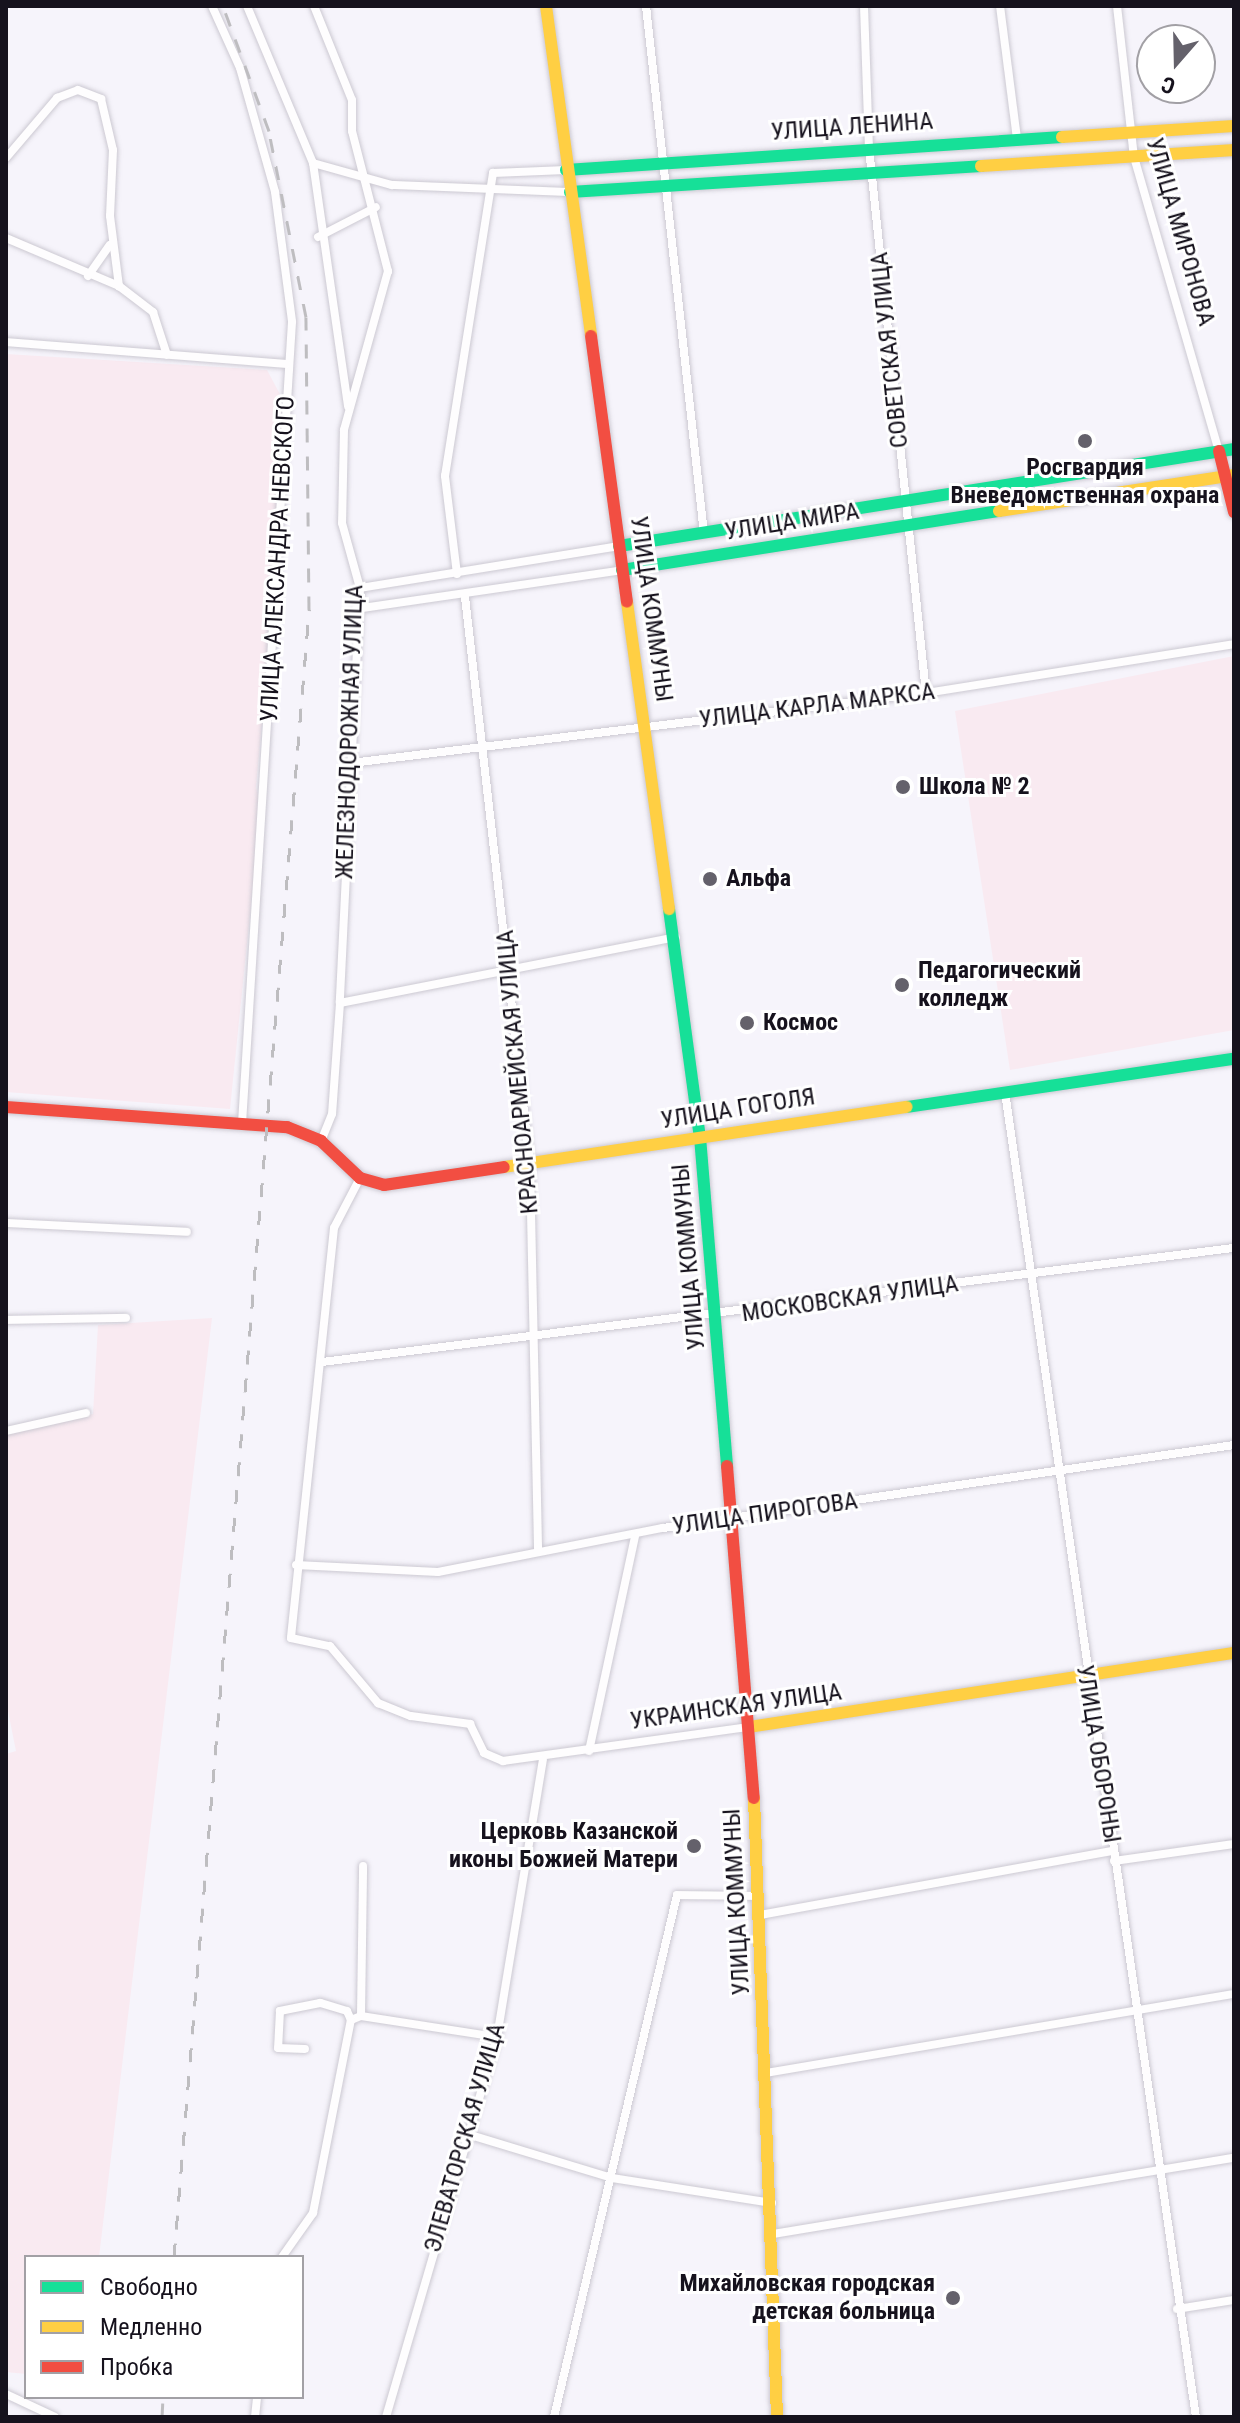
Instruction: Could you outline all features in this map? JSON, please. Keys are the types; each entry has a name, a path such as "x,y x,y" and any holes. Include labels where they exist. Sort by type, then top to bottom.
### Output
{"street":[{"name":"УЛИЦА АЛЕКСАНДРА НЕВСКОГО","path":"212,6 240,68 275,192 291,299 286,364 283,560 242,1123"},
{"path":"247,6 313,163 318,237 349,412"},
{"name":"ЖЕЛЕЗНОДОРОЖНАЯ УЛИЦА","path":"314,6 340,59 376,207 388,271 349,412 342,523 360,588 356,609 340,1003 332,1114 321,1141"},
{"name":"УЛИЦА КОММУНЫ","path":"546,6 622,570 677,937 700,1137 749,1727 772,2204 777,2417"},
{"path":"646,6 704,535"},
{"name":"СОВЕТСКАЯ УЛИЦА","path":"864,6 869,148 926,693"},
{"path":"1000,6 1017,139"},
{"name":"УЛИЦА МИРОНОВА","path":"1117,6 1134,157 1219,451 1230,475 1234,512"},
{"path":"6,158 57,98 78,90 101,99 113,150 111,241 119,286"},
{"name":"УЛИЦА ЛЕНИНА","path":"490,191 493,173 1234,126"},
{"name":"УЛИЦА ЛЕНИНА","path":"313,163 368,180 490,191 570,192 1234,150"},
{"path":"457,574 445,476 490,191"},
{"path":"318,237 376,207"},
{"path":"6,238 88,276 119,286 161,323 167,355"},
{"path":"88,276 111,241"},
{"path":"6,342 286,364"},
{"name":"УЛИЦА МИРА","path":"360,588 905,504 1234,449"},
{"name":"УЛИЦА МИРА","path":"356,609 465,597 1230,475"},
{"name":"КРАСНОАРМЕЙСКАЯ УЛИЦА","path":"465,597 479,747 512,974 530,1164 539,1335 538,1549"},
{"name":"УЛИЦА КАРЛА МАРКСА","path":"351,763 926,693 1234,644"},
{"path":"340,1003 512,974 677,937"},
{"name":"УЛИЦА ГОГОЛЯ","path":"360,1178 384,1185 1234,1059"},
{"name":"УЛИЦА ОБОРОНЫ","path":"1005,1091 1086,1677 1139,2010 1177,2309 1196,2417"},
{"path":"6,1107 267,1125 321,1141 360,1178 334,1228 322,1362 296,1565"},
{"path":"6,1223 187,1232"},
{"name":"МОСКОВСКАЯ УЛИЦА","path":"322,1362 539,1335 716,1318 1234,1248"},
{"path":"6,1320 126,1318"},
{"path":"6,1431 86,1413"},
{"name":"УЛИЦА ПИРОГОВА","path":"296,1565 438,1572 538,1549 1057,1469 1234,1445"},
{"path":"589,1751 635,1536"},
{"name":"УКРАИНСКАЯ УЛИЦА","path":"296,1565 291,1638 330,1646 378,1703 411,1716 461,1720 493,1758 543,1760 1234,1653"},
{"name":"ЭЛЕВАТОРСКАЯ УЛИЦА","path":"386,2417 464,2133 497,2037 543,1760"},
{"path":"760,1915 1114,1856 1234,1844"},
{"path":"361,2016 363,1866"},
{"path":"554,2417 677,1895 759,1896"},
{"path":"766,2073 1234,1994"},
{"path":"283,2255 313,2213 351,2020 347,2011 320,2003 280,2011 278,2048 305,2049"},
{"path":"351,2020 361,2016 497,2037"},
{"path":"464,2133 612,2178 772,2204"},
{"path":"773,2234 1234,2158"},
{"path":"1177,2309 1234,2300"},
{"path":"6,2394 55,2417"}],"shaded area":[{"path":"6,354 267,370 282,398 281,517 256,787 261,807 230,1109 6,1092"},
{"path":"1234,656 1234,1030 1010,1070 955,711"},
{"path":"212,1318 99,2255 24,2255 24,2374 6,2372 6,1754 16,1751 6,1701 6,1433 93,1414 98,1325"}],"railway":[{"path":"174,2255 309,610 306,317 269,131 223,6"},
{"path":"162,2417 163,2399"}],"traffic: fast":[{"path":"566,170 1062,137"},
{"path":"570,192 981,166"},
{"path":"619,546 1234,449"},
{"path":"622,570 999,511"},
{"path":"669,909 700,1137 727,1466"},
{"path":"907,1107 1234,1059"}],"traffic: slow":[{"path":"546,6 591,336"},
{"path":"1062,137 1234,126"},
{"path":"981,166 1234,150"},
{"path":"999,511 1234,475"},
{"path":"627,602 669,909"},
{"path":"504,1167 907,1107"},
{"path":"749,1727 1234,1653"},
{"path":"754,1798 777,2417"}],"traffic: jam":[{"path":"591,336 627,602"},
{"path":"1219,451 1234,512"},
{"path":"6,1107 287,1127 321,1141 360,1178 384,1185 504,1167"},
{"path":"727,1466 754,1798"}],"place":[{"name":"Росгвардия Вневедомственная охрана","path":"1085,441"},
{"name":"Школа № 2","path":"903,787"},
{"name":"Альфа","path":"710,879"},
{"name":"Педагогический колледж","path":"902,985"},
{"name":"Космос","path":"747,1023"},
{"name":"Церковь Казанской иконы Божией Матери","path":"694,1846"},
{"name":"Михайловская городская детская больница","path":"953,2298"}]}
